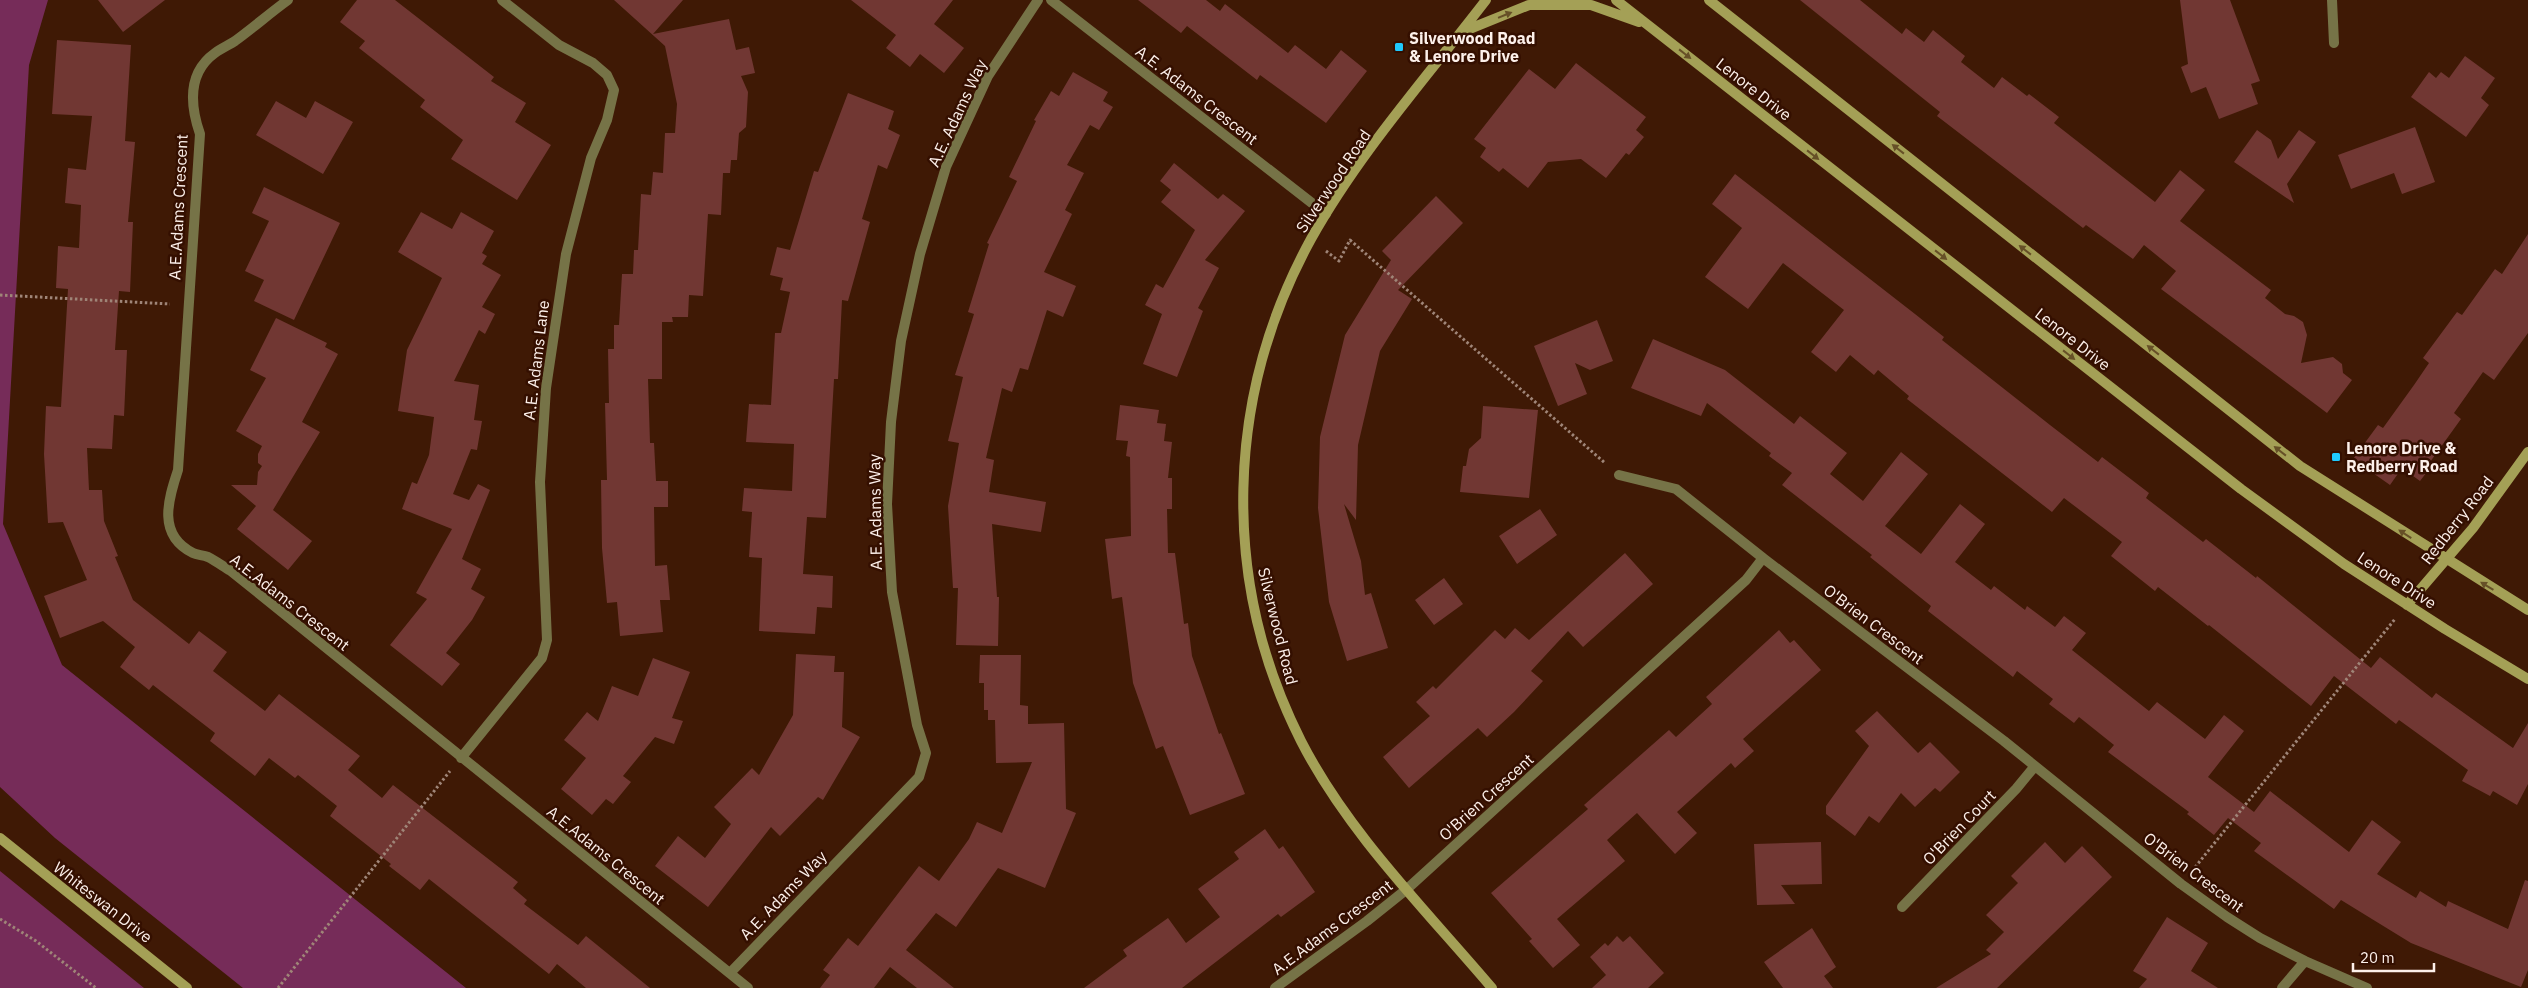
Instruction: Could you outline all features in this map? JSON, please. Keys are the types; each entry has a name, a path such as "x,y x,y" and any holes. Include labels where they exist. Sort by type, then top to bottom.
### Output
{"main road":[{"name":"Silverwood Road","path":"1486,0 1357,168 1310,241 1290,284 1260,363 1250,415 1243,486 1243,531 1250,590 1276,685 1302,742 1333,793 1406,889 1492,988"},
{"name":"Lenore Drive","path":"1616,0 2241,489 2344,564 2528,679"},
{"path":"1709,0 2300,466 2446,560 2528,610"},
{"path":"1460,33 1529,5 1591,5 1647,24"},
{"name":"Redberry Road","path":"2407,605 2446,560 2528,452"},
{"name":"Whiteswan Drive","path":"0,838 188,988"}],"street":[{"name":"A.E.Adams Crescent","path":"288,0 234,41 214,53 200,68 192,91 192,113 200,134 178,470 169,494 166,511 168,524 183,546 231,571 748,988"},
{"name":"A.E. Adams Lane","path":"461,758 542,658 547,640 540,482 546,388 566,254 591,158 607,120 614,90 607,75 593,63 559,44 502,0"},
{"name":"A.E. Adams Way","path":"730,973 919,777 926,753 917,725 892,592 887,504 891,422 901,340 920,254 946,166 988,76 1038,0"},
{"name":"A.E. Adams Crescent","path":"1051,0 1326,214"},
{"path":"2332,0 2334,43"},
{"path":"1619,475 1676,489 1763,558"},
{"name":"O'Brien Crescent","path":"1406,889 1746,580 1763,558 2035,766 2197,895 2260,938 2305,962 2367,988"},
{"name":"O'Brien Court","path":"1902,907 2016,790 2035,766"},
{"name":"A.E.Adams Crescent","path":"1275,988 1367,921 1406,889"},
{"path":"2282,988 2305,962"}],"path":[{"path":"1310,241 1339,261 1350,240 1619,475"},
{"path":"0,295 162,304"},
{"path":"2198,863 2388,628"},
{"path":"278,988 443,778"},
{"path":"0,919 36,941 96,988"}],"shaded area":[{"path":"0,0 48,0 29,65 3,524 62,665 466,988 243,988 55,838 0,787"},
{"path":"0,871 144,988 0,988"}],"building":[{"path":"98,0 165,0 123,32"},
{"path":"357,0 395,0 494,77 491,81 526,103 515,122 551,145 517,200 451,159 463,140 420,107 425,100 359,48 365,41 340,22"},
{"path":"614,0 683,0 653,34 729,19 736,50 749,47 755,73 741,76 748,92 746,127 739,133 737,160 731,160 730,173 723,173 721,215 708,214 703,296 689,295 688,317 672,317 673,322 662,322 662,379 648,379 650,443 654,443 656,481 668,481 668,507 654,507 655,566 667,565 670,600 660,600 663,632 620,636 617,602 607,603 602,548 601,480 607,480 605,403 609,403 608,349 614,349 614,325 619,325 622,274 633,274 634,250 638,250 641,194 651,195 653,172 663,173 665,133 675,133 677,104 665,46"},
{"path":"851,0 953,0 934,24 964,48 944,73 920,54 910,67 886,48 896,35"},
{"path":"1138,0 1206,0 1220,11 1225,4 1288,53 1295,45 1326,69 1341,50 1367,71 1326,123 1260,75 1257,80 1187,26 1181,33"},
{"path":"1800,0 1860,0 1902,34 1906,28 1924,42 1933,30 1965,56 1961,62 1994,88 2002,77 2027,96 2029,94 2059,117 2054,123 2155,202 2180,170 2205,190 2180,221 2271,290 2265,298 2285,314 2294,316 2303,322 2307,335 2301,363 2333,357 2342,364 2343,373 2352,380 2327,413 2161,289 2176,271 2144,245 2133,259 2086,225 2083,228 1937,116 1940,112"},
{"path":"2180,0 2230,0 2260,81 2251,84 2258,104 2219,119 2206,87 2191,93 2181,67 2188,64"},
{"path":"57,40 131,45 125,141 135,142 128,222 133,222 130,292 119,291 115,350 127,350 124,416 114,415 112,449 87,448 89,490 102,490 104,521 118,556 115,557 133,600 189,644 199,631 227,652 213,671 265,711 279,694 360,756 348,770 382,798 393,785 518,882 513,888 527,900 524,904 578,945 586,936 650,988 586,988 557,964 549,974 429,879 420,890 389,866 391,864 330,816 337,806 298,775 295,778 269,758 255,776 210,741 215,733 153,685 149,690 120,667 135,647 103,621 60,638 44,596 87,580 63,522 48,523 44,454 46,406 61,407 68,289 56,288 58,246 79,248 81,205 65,203 68,168 86,170 92,116 52,114"},
{"path":"2465,56 2495,78 2481,98 2489,105 2466,137 2411,97 2429,72 2436,78 2441,72 2449,78"},
{"path":"1576,63 1646,117 1636,130 1644,137 1629,155 1626,153 1606,178 1581,159 1548,162 1528,188 1503,168 1499,172 1480,157 1486,148 1474,139 1529,69 1555,89"},
{"path":"1073,72 1108,92 1103,101 1113,107 1099,130 1090,125 1067,165 1084,173 1065,210 1072,214 1044,272 1076,286 1063,317 1047,310 1028,370 1020,368 1012,392 1002,388 986,458 994,460 989,492 1046,502 1041,532 992,524 997,597 999,597 998,646 956,645 958,588 953,588 948,506 959,443 948,441 963,377 955,375 974,314 968,312 989,244 987,243 1017,181 1009,177 1036,121 1034,120 1051,91 1059,96"},
{"path":"848,93 894,111 888,129 900,135 887,169 878,165 862,219 870,222 848,301 842,300 838,379 834,379 826,518 807,517 803,574 833,576 832,608 817,607 815,634 759,631 762,558 749,557 752,512 742,511 744,488 792,491 794,444 746,442 749,404 771,405 775,333 781,333 790,292 780,290 783,278 770,275 777,247 790,250 814,171 818,172"},
{"path":"276,101 306,118 315,101 353,122 323,174 256,135"},
{"path":"2415,127 2435,182 2402,194 2394,173 2351,189 2338,155"},
{"path":"2257,130 2271,140 2278,159 2299,130 2316,142 2287,184 2294,203 2234,162"},
{"path":"1174,163 1218,199 1223,194 1245,211 1205,260 1219,268 1198,308 1203,311 1177,377 1143,364 1162,314 1145,305 1156,284 1163,288 1195,230 1161,202 1171,190 1160,181"},
{"path":"1735,174 1944,337 1942,340 2050,425 2098,462 2102,457 2149,493 2146,498 2203,542 2206,539 2256,578 2257,576 2371,668 2380,657 2432,698 2436,693 2513,748 2528,723 2528,784 2517,805 2493,791 2490,796 2462,781 2468,770 2399,720 2396,724 2334,676 2311,706 2209,625 2158,587 2155,591 2111,556 2122,542 2064,498 2052,512 1907,399 1909,396 1878,370 1874,375 1850,355 1836,372 1811,352 1844,310 1783,263 1748,309 1705,277 1742,228 1712,204"},
{"path":"264,187 340,223 294,320 254,301 264,280 245,271 269,221 252,213"},
{"path":"1436,196 1463,223 1398,290 1412,299 1380,351 1358,445 1356,520 1344,504 1361,561 1365,595 1371,593 1388,648 1347,661 1329,602 1318,508 1320,437 1345,335 1391,260 1382,251"},
{"path":"421,212 452,229 461,212 494,231 482,253 487,256 482,264 501,275 482,307 495,314 485,334 479,330 454,381 479,385 474,420 482,421 477,450 471,449 453,494 469,500 478,484 490,490 462,559 481,569 471,589 485,597 472,620 446,653 460,664 442,686 390,645 427,599 416,593 452,529 402,509 412,482 417,484 429,455 434,417 398,411 407,350 442,278 398,252"},
{"path":"2528,234 2528,333 2494,380 2483,372 2454,413 2461,419 2430,462 2433,464 2420,481 2402,468 2390,485 2353,459 2378,425 2383,428 2414,385 2429,363 2423,358 2457,312 2462,315 2495,269 2502,274"},
{"path":"276,318 327,343 325,347 338,354 302,422 320,432 273,510 312,541 288,570 237,529 256,506 231,485 257,485 258,472 262,466 258,463 258,454 262,446 236,431 266,378 250,370"},
{"path":"1597,320 1613,361 1590,370 1575,363 1587,394 1558,406 1534,346"},
{"path":"1653,339 1725,370 1794,424 1800,416 1847,453 1830,474 1863,501 1901,452 1928,474 1885,526 1921,554 1960,504 1985,524 1955,562 1991,590 1994,586 2025,610 2027,606 2055,627 2064,616 2086,633 2072,650 2149,711 2157,702 2205,739 2224,715 2244,731 2208,777 2254,812 2270,791 2349,852 2372,820 2401,842 2377,874 2416,898 2420,891 2446,907 2448,901 2508,929 2525,880 2528,881 2528,970 2521,987 2411,943 2341,900 2334,909 2254,851 2261,843 2228,818 2214,835 2187,814 2189,812 2108,752 2114,745 2079,717 2074,723 2049,704 2053,699 2017,671 2013,677 1928,611 1931,606 1870,557 1872,555 1782,485 1792,473 1769,456 1771,453 1707,403 1701,416 1631,388"},
{"path":"1120,405 1159,410 1157,423 1166,424 1164,441 1172,442 1168,478 1172,478 1172,509 1167,509 1168,553 1175,553 1184,624 1188,623 1192,656 1219,734 1221,733 1245,794 1190,815 1163,746 1156,749 1133,683 1122,597 1112,599 1105,539 1131,536 1130,457 1126,456 1128,441 1116,440"},
{"path":"1483,406 1538,410 1529,498 1460,492 1463,466 1466,466 1469,449 1481,438"},
{"path":"1540,509 1557,535 1517,564 1499,536"},
{"path":"1625,553 1653,584 1583,647 1568,631 1531,671 1543,681 1514,712 1487,737 1478,728 1409,788 1383,757 1430,716 1416,702 1433,686 1436,689 1495,630 1505,639 1515,628 1529,640"},
{"path":"1444,578 1463,604 1434,625 1415,600"},
{"path":"1779,630 1790,643 1794,640 1821,670 1743,739 1754,751 1735,768 1731,763 1677,812 1697,833 1675,854 1637,813 1607,840 1625,861 1557,919 1580,945 1553,968 1529,941 1532,939 1491,893 1588,809 1584,805 1669,730 1676,737 1712,704 1706,697"},
{"path":"796,654 835,656 834,672 844,672 842,727 860,737 823,800 818,797 780,836 771,827 708,907 655,866 678,836 705,858 731,824 714,807 752,768 759,775 793,715"},
{"path":"980,655 1021,655 1020,705 1028,706 1028,724 1064,723 1066,809 1076,813 1045,888 998,868 956,927 936,913 906,950 954,988 917,988 890,967 874,988 820,988 830,975 823,970 848,938 858,946 919,866 939,881 969,839 977,822 1002,833 1032,762 996,763 995,720 988,720 988,710 984,710 984,683 979,683"},
{"path":"653,658 690,672 672,718 683,721 674,744 655,737 623,776 631,782 613,804 606,799 592,815 561,789 586,758 564,740 587,712 598,721 612,686 638,696"},
{"path":"1877,711 1918,753 1930,742 1960,772 1940,792 1935,788 1915,807 1901,793 1879,823 1869,816 1855,836 1826,814 1826,806 1869,746 1855,731"},
{"path":"1265,829 1279,849 1283,846 1315,892 1281,917 1278,914 1182,988 1084,988 1127,956 1123,950 1168,918 1186,943 1220,917 1198,889 1239,859 1234,852"},
{"path":"1821,842 1822,884 1781,885 1795,904 1757,905 1754,844"},
{"path":"2045,842 2065,863 2082,846 2112,877 1997,988 1936,988 1991,954 1986,950 2004,932 1986,915 2018,883 2011,876"},
{"path":"2167,917 2208,943 2191,971 2218,988 2139,988 2147,979 2133,971"},
{"path":"1812,928 1836,967 1824,976 1833,988 1783,988 1764,962"},
{"path":"1617,936 1623,942 1630,936 1664,973 1648,988 1592,988 1606,975 1590,957 1605,943 1608,946"}],"place":[{"name":"Silverwood Road & Lenore Drive","path":"1399,47"},
{"name":"Lenore Drive & Redberry Road","path":"2336,457"}]}
